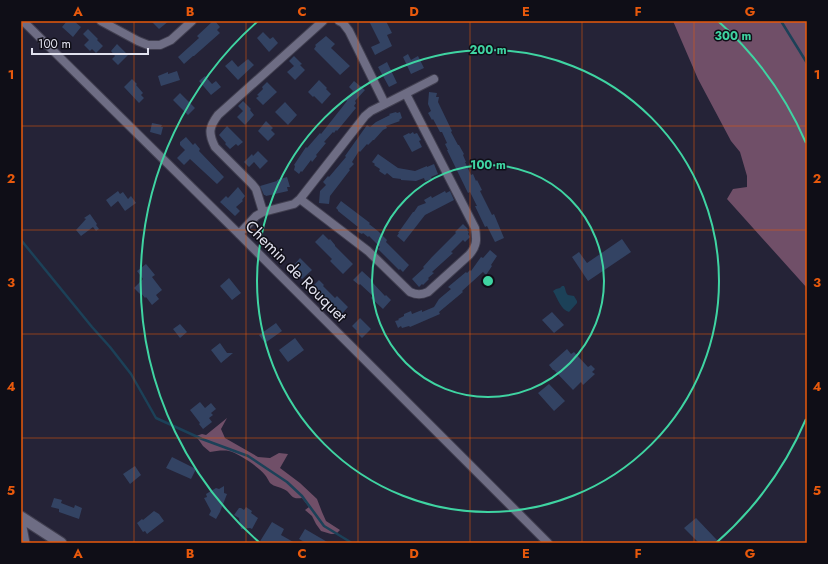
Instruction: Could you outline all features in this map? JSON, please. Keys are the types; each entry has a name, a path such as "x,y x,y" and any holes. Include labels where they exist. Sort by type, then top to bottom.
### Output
{"street":[{"name":"Chemin de Rouquet","path":"23,21 239,234 548,543"},
{"path":"102,21 148,45 160,45 171,40 192,21"},
{"path":"263,212 256,189 211,140 210,131 212,123 218,115 323,21"},
{"path":"339,21 343,23 349,31 385,104"},
{"path":"239,234 256,216 263,212 294,204 365,116 434,79"},
{"path":"300,198 368,251 410,292 415,295 422,295 428,292 469,255 476,244 477,238 475,228 406,94"},
{"path":"21,517 47,539 61,543"},
{"path":"21,527 24,543"}],"shaded area":[{"path":"673,21 807,21 807,288 727,199 733,189 747,187 747,176 740,152 731,141 698,79"},
{"path":"227,418 221,429 225,438 258,457 270,458 279,453 288,454 280,468 300,483 317,499 326,521 340,530 336,534 321,531 312,516 305,510 309,507 302,498 294,498 287,491 270,483 258,468 238,454 229,451 210,452 203,446 196,436 202,434 206,435"}],"water":[{"path":"564,286 568,295 574,296 577,301 569,312 562,307 553,291"}],"building":[{"path":"67,21 74,21 81,27 73,37 62,27"},
{"path":"151,21 169,21 159,29"},
{"path":"213,21 215,21 220,27 217,30 220,33 184,64 178,57 199,38 197,36"},
{"path":"369,21 386,21 392,33 387,35 392,46 375,55 371,47 380,43"},
{"path":"88,29 103,46 96,53 92,49 90,51 84,45 89,40 83,34"},
{"path":"263,32 270,39 273,37 278,43 269,52 257,38"},
{"path":"326,36 335,44 331,48 350,66 340,75 314,49 316,46 315,45"},
{"path":"117,44 128,55 118,65 112,59 115,56 111,51"},
{"path":"408,54 411,60 418,56 424,68 411,74 403,57"},
{"path":"294,56 302,64 300,65 305,70 295,80 287,72 294,66 289,61"},
{"path":"248,59 254,65 238,80 225,66 232,60 238,67"},
{"path":"387,62 397,83 389,87 378,67"},
{"path":"177,71 180,80 161,86 158,76 168,72 168,74"},
{"path":"205,76 212,84 216,81 221,87 211,95 199,81"},
{"path":"132,79 143,93 141,95 144,98 139,103 124,87"},
{"path":"319,80 331,94 322,104 308,92"},
{"path":"354,81 365,90 355,101 356,103 354,106 356,108 337,131 336,130 334,133 333,132 324,142 326,143 312,162 311,160 299,174 294,170 294,165 306,147 307,148 320,133 321,134 347,101 346,100 353,91 349,87"},
{"path":"267,82 277,92 263,105 256,98 259,96 257,95"},
{"path":"429,92 437,93 436,97 439,97 438,102 452,131 451,132 464,154 465,162 471,175 473,174 476,181 477,180 482,190 480,191 492,215 494,214 504,238 495,242 487,226 485,227 475,206 477,206 470,192 468,193 447,150 445,144 447,143 442,132 440,132 428,113 431,111 428,104"},
{"path":"180,93 195,108 188,115 173,100"},
{"path":"243,101 251,109 250,110 254,115 245,125 237,117 243,111 238,106"},
{"path":"285,102 297,115 288,125 275,112"},
{"path":"400,112 402,118 399,120 400,121 386,126 387,128 368,145 367,144 360,152 359,151 352,162 354,164 330,196 329,204 319,203 320,191 326,185 323,182 346,157 345,156 367,125 370,127 376,122 390,115 389,114"},
{"path":"266,121 273,128 271,130 275,134 268,141 258,131"},
{"path":"152,123 162,125 161,135 150,132"},
{"path":"227,126 243,142 238,146 236,144 230,149 219,135"},
{"path":"413,132 414,134 417,133 421,140 419,141 422,147 412,152 403,136"},
{"path":"186,137 193,145 195,143 200,149 199,151 224,177 217,184 190,159 184,165 177,158 185,150 180,145 180,142"},
{"path":"258,151 268,161 260,169 254,162 249,167 244,162 252,154 253,156"},
{"path":"378,154 398,168 415,171 434,164 438,174 431,177 432,179 425,181 424,178 416,181 393,178 387,173 385,175 379,171 380,169 372,162"},
{"path":"287,177 290,187 287,187 288,191 266,196 264,195 260,186"},
{"path":"238,187 245,196 242,200 243,201 236,207 240,211 235,216 220,202 226,196 228,198"},
{"path":"118,191 120,194 123,192 128,199 131,196 136,203 125,211 118,201 111,207 106,200"},
{"path":"445,191 446,193 450,191 454,200 425,215 404,242 397,236 418,206 426,203 424,200 431,196 432,198"},
{"path":"341,201 370,223 369,224 387,240 386,242 409,265 403,272 400,269 399,270 378,249 380,247 369,236 368,237 363,233 358,232 356,230 358,227 338,211 336,208"},
{"path":"90,214 99,229 96,231 93,227 81,236 76,230 86,219 84,218"},
{"path":"463,224 468,229 468,234 470,237 465,242 463,240 451,252 453,253 432,272 434,273 428,278 429,279 419,287 412,279 424,268 423,267"},
{"path":"323,234 329,240 330,239 353,264 343,274 330,261 332,259 315,242"},
{"path":"622,239 631,252 588,281 572,257 579,252 587,263"},
{"path":"490,250 497,256 486,275 483,272 462,291 463,292 439,312 440,314 410,327 402,328 401,326 398,328 395,321 399,320 398,319 404,316 404,314 411,311 412,314 434,307 439,299 451,289 448,287 466,272 471,271 481,257 483,258"},
{"path":"300,258 312,270 302,279 297,274 300,271 294,265"},
{"path":"146,264 155,275 152,277 162,290 156,295 159,299 152,305 146,297 145,298 134,288 143,279 137,271"},
{"path":"362,271 373,281 372,282 385,296 386,295 391,300 383,309 371,298 373,296 360,284 359,285 353,280"},
{"path":"229,278 241,293 232,300 220,286"},
{"path":"319,280 335,298 337,296 348,307 339,317 334,312 337,309 326,297 322,301 311,288"},
{"path":"552,312 564,325 554,333 542,320"},
{"path":"360,318 371,329 362,338 352,326"},
{"path":"276,323 282,331 265,343 259,335"},
{"path":"180,324 187,332 180,338 173,329"},
{"path":"295,338 304,350 288,362 279,350"},
{"path":"220,343 227,353 233,353 221,363 211,350"},
{"path":"567,349 571,354 574,352 588,367 591,365 595,369 592,372 595,374 583,385 581,382 573,390 549,365"},
{"path":"549,384 565,401 554,411 538,393"},
{"path":"200,402 205,408 211,403 216,409 211,413 213,415 209,418 212,422 203,429 190,410"},
{"path":"172,457 196,469 191,479 166,468"},
{"path":"135,466 141,475 130,484 123,474"},
{"path":"224,486 224,493 227,494 216,519 209,515 211,511 204,498 207,497 206,494 216,488 219,489"},
{"path":"54,498 62,500 61,503 74,508 75,505 82,508 79,519 59,512 59,509 51,507"},
{"path":"246,507 258,518 252,529 241,529 239,518 234,515 239,508 244,510"},
{"path":"154,511 159,514 164,521 147,534 145,531 143,532 137,523"},
{"path":"696,518 720,543 699,543 684,528"},
{"path":"272,522 284,529 281,535 295,543 259,543"},
{"path":"305,529 329,543 306,543 299,539"}],"waterway":[{"path":"781,21 807,63"},
{"path":"21,240 131,374 156,418 202,439 248,456 287,482 302,496 324,526 352,543"}]}
